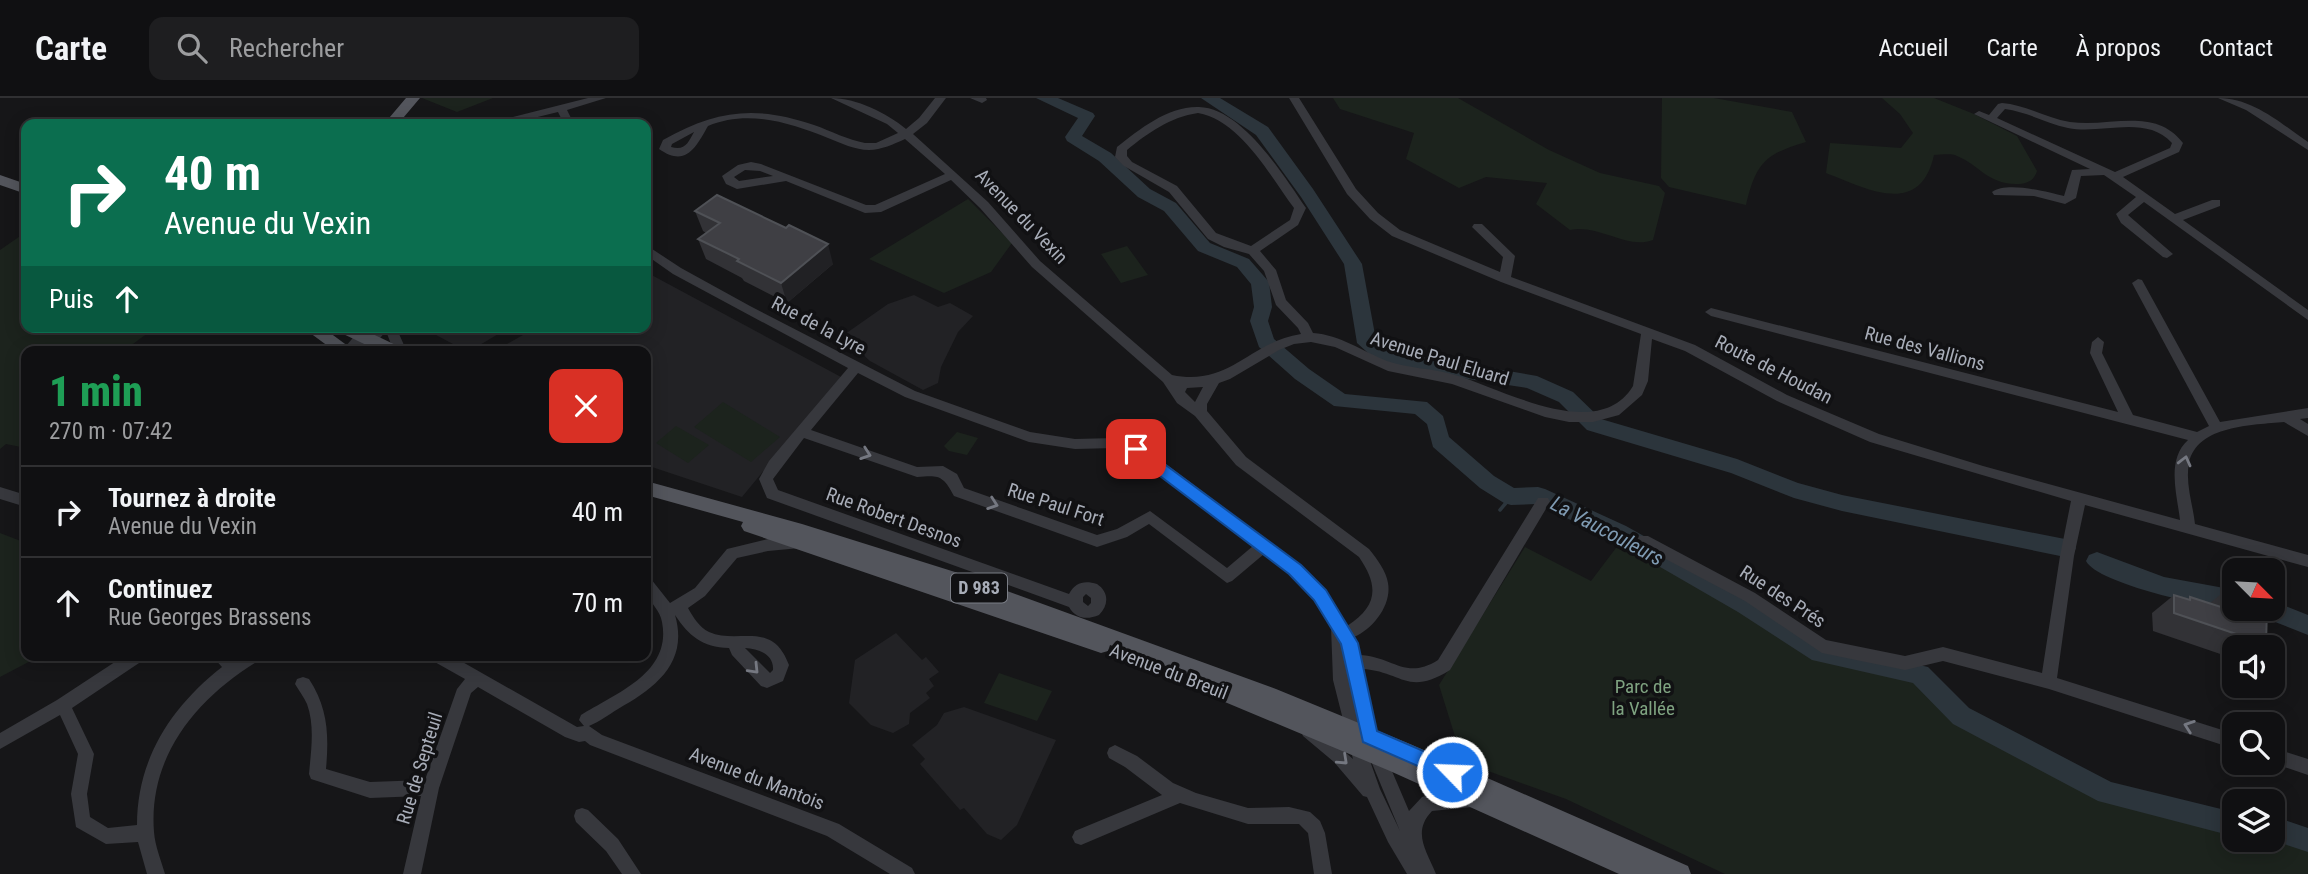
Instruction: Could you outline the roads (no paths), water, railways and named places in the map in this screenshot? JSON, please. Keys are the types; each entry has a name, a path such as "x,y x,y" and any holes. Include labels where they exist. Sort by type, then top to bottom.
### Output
{"main road":[{"path":"395,119 414,98"},
{"path":"0,180 21,187"},
{"path":"320,333 340,346"},
{"path":"361,333 386,346"},
{"path":"651,480 683,500"},
{"name":"Avenue du Breuil","path":"651,490 795,544 1092,642 1297,721 1364,742 1476,799 1643,874"},
{"path":"651,500 795,544"},
{"name":"Avenue du Breuil","path":"683,500 794,528 955,580 1324,717"},
{"name":"D 983","path":"1324,717 1364,742 1680,874"}],"street":[{"path":"517,119 601,98"},
{"name":"Avenue du Vexin","path":"836,98 860,102 891,122 953,175 984,205 1036,264 1168,379 1196,393 1241,461 1364,553 1377,570 1382,588 1378,605 1365,621 1340,631"},
{"path":"704,123 744,114 772,115 867,147 878,146 916,128 941,98"},
{"name":"Route de Houdan","path":"1294,98 1351,191 1374,216 1395,233 1505,279 1690,348 1782,398 1853,430 1983,471 2308,561"},
{"path":"2223,98 2249,108 2308,147"},
{"path":"1998,192 2034,192 2065,200 2070,198 2076,173 2111,174 2175,150 2178,143 2173,135 2156,128 2131,123 2068,125 2018,107 2002,106 1985,117 2111,174 2308,316"},
{"path":"561,108 566,119"},
{"path":"1196,393 1284,344 1308,337 1304,326 1280,302 1270,270 1253,251 1212,236 1173,190 1128,164 1121,157 1121,149 1154,122 1199,110 1211,114 1241,133 1250,140 1300,208 1294,225 1258,245 1253,251"},
{"path":"788,177 865,209 877,209 953,175"},
{"path":"2143,197 2122,214 2125,220 2167,254"},
{"path":"2174,219 2215,202"},
{"path":"1478,227 1509,256 1505,279"},
{"name":"Rue de la Lyre","path":"651,255 735,303 910,394 1023,435 1054,442 1115,443 1149,457 1264,546"},
{"path":"2138,283 2216,427"},
{"name":"Rue des Vallions","path":"1711,312 2197,437"},
{"name":"Avenue Paul Eluard","path":"1308,337 1325,338 1387,366 1451,378 1485,388 1544,412 1575,418 1597,416 1624,405 1640,386 1648,331"},
{"path":"2098,342 2096,353 2129,421"},
{"name":"Rue Robert Desnos","path":"856,367 774,465 766,479 772,494 1074,602"},
{"path":"2188,528 2181,465 2185,453 2197,437 2216,427 2308,413"},
{"path":"2288,418 2308,431"},
{"name":"Rue Paul Fort","path":"801,432 917,472 939,470 952,478 959,492 1097,541 1107,540 1150,517 1227,577 1264,546"},
{"path":"0,493 21,499"},
{"path":"2049,682 2067,556 2079,497"},
{"path":"1346,663 1369,662 1405,677 1420,678 1444,665 1543,502"},
{"name":"Rue des Prés","path":"1623,540 1643,540 1751,597 1822,646 1905,663 1943,654 2143,710 2222,737"},
{"path":"673,608 700,592 732,553 768,545 795,544"},
{"path":"1264,546 1295,569 1320,595 1340,631 1381,806 1394,836 1416,874"},
{"path":"651,588 697,632 708,639 735,642"},
{"path":"587,726 641,688 660,671 671,649 673,608"},
{"path":"0,742 129,661"},
{"name":"Avenue du Mantois","path":"446,661 579,735 587,726 596,740 833,830 906,874"},
{"path":"156,874 145,833 148,782 163,741 226,662"},
{"path":"1346,663 1344,700 1413,839 1427,874"},
{"name":"Rue de Septeuil","path":"412,874 431,788 465,689 476,679"},
{"path":"303,684 313,696 321,724 317,774 370,790 431,788"},
{"path":"1324,717 1344,700"},
{"path":"63,705 86,754 79,794 82,821 106,836 145,833"},
{"path":"1297,721 1346,762 1381,806"},
{"path":"1115,753 1133,760 1164,788 1180,795 1252,817 1299,816 1309,821 1316,831 1323,874"},
{"path":"2285,759 2308,767"},
{"path":"1081,837 1180,795"},
{"path":"1413,839 1415,818 1428,803 1446,799 1476,799"},
{"path":"582,816 612,845 632,874"}],"waterway":[{"name":"La Vaucouleurs","path":"1044,98 1087,116 1073,137 1105,157 1144,193 1170,207 1204,247 1243,263 1260,282 1263,307 1259,321 1266,342 1302,374 1341,401 1420,407 1436,421 1440,441 1487,482 1511,497 1538,495 1618,532 1746,605 1820,653 1920,674 1961,716 2107,793 2222,821"},
{"name":"La Vaucouleurs","path":"1209,98 1262,131 1307,193 1353,264 1367,343 1385,357 1530,381 1566,397 1594,425 1737,467 1794,490 1842,503 2065,548"},
{"path":"1500,510 1511,497"},
{"name":"La Vaucouleurs","path":"2097,561 2164,586 2222,598"},
{"name":"La Vaucouleurs","path":"2286,616 2308,625"},
{"name":"La Vaucouleurs","path":"2285,832 2308,840"}],"park label":[{"name":"Parc de la Vallée","path":"1643,697"}]}
